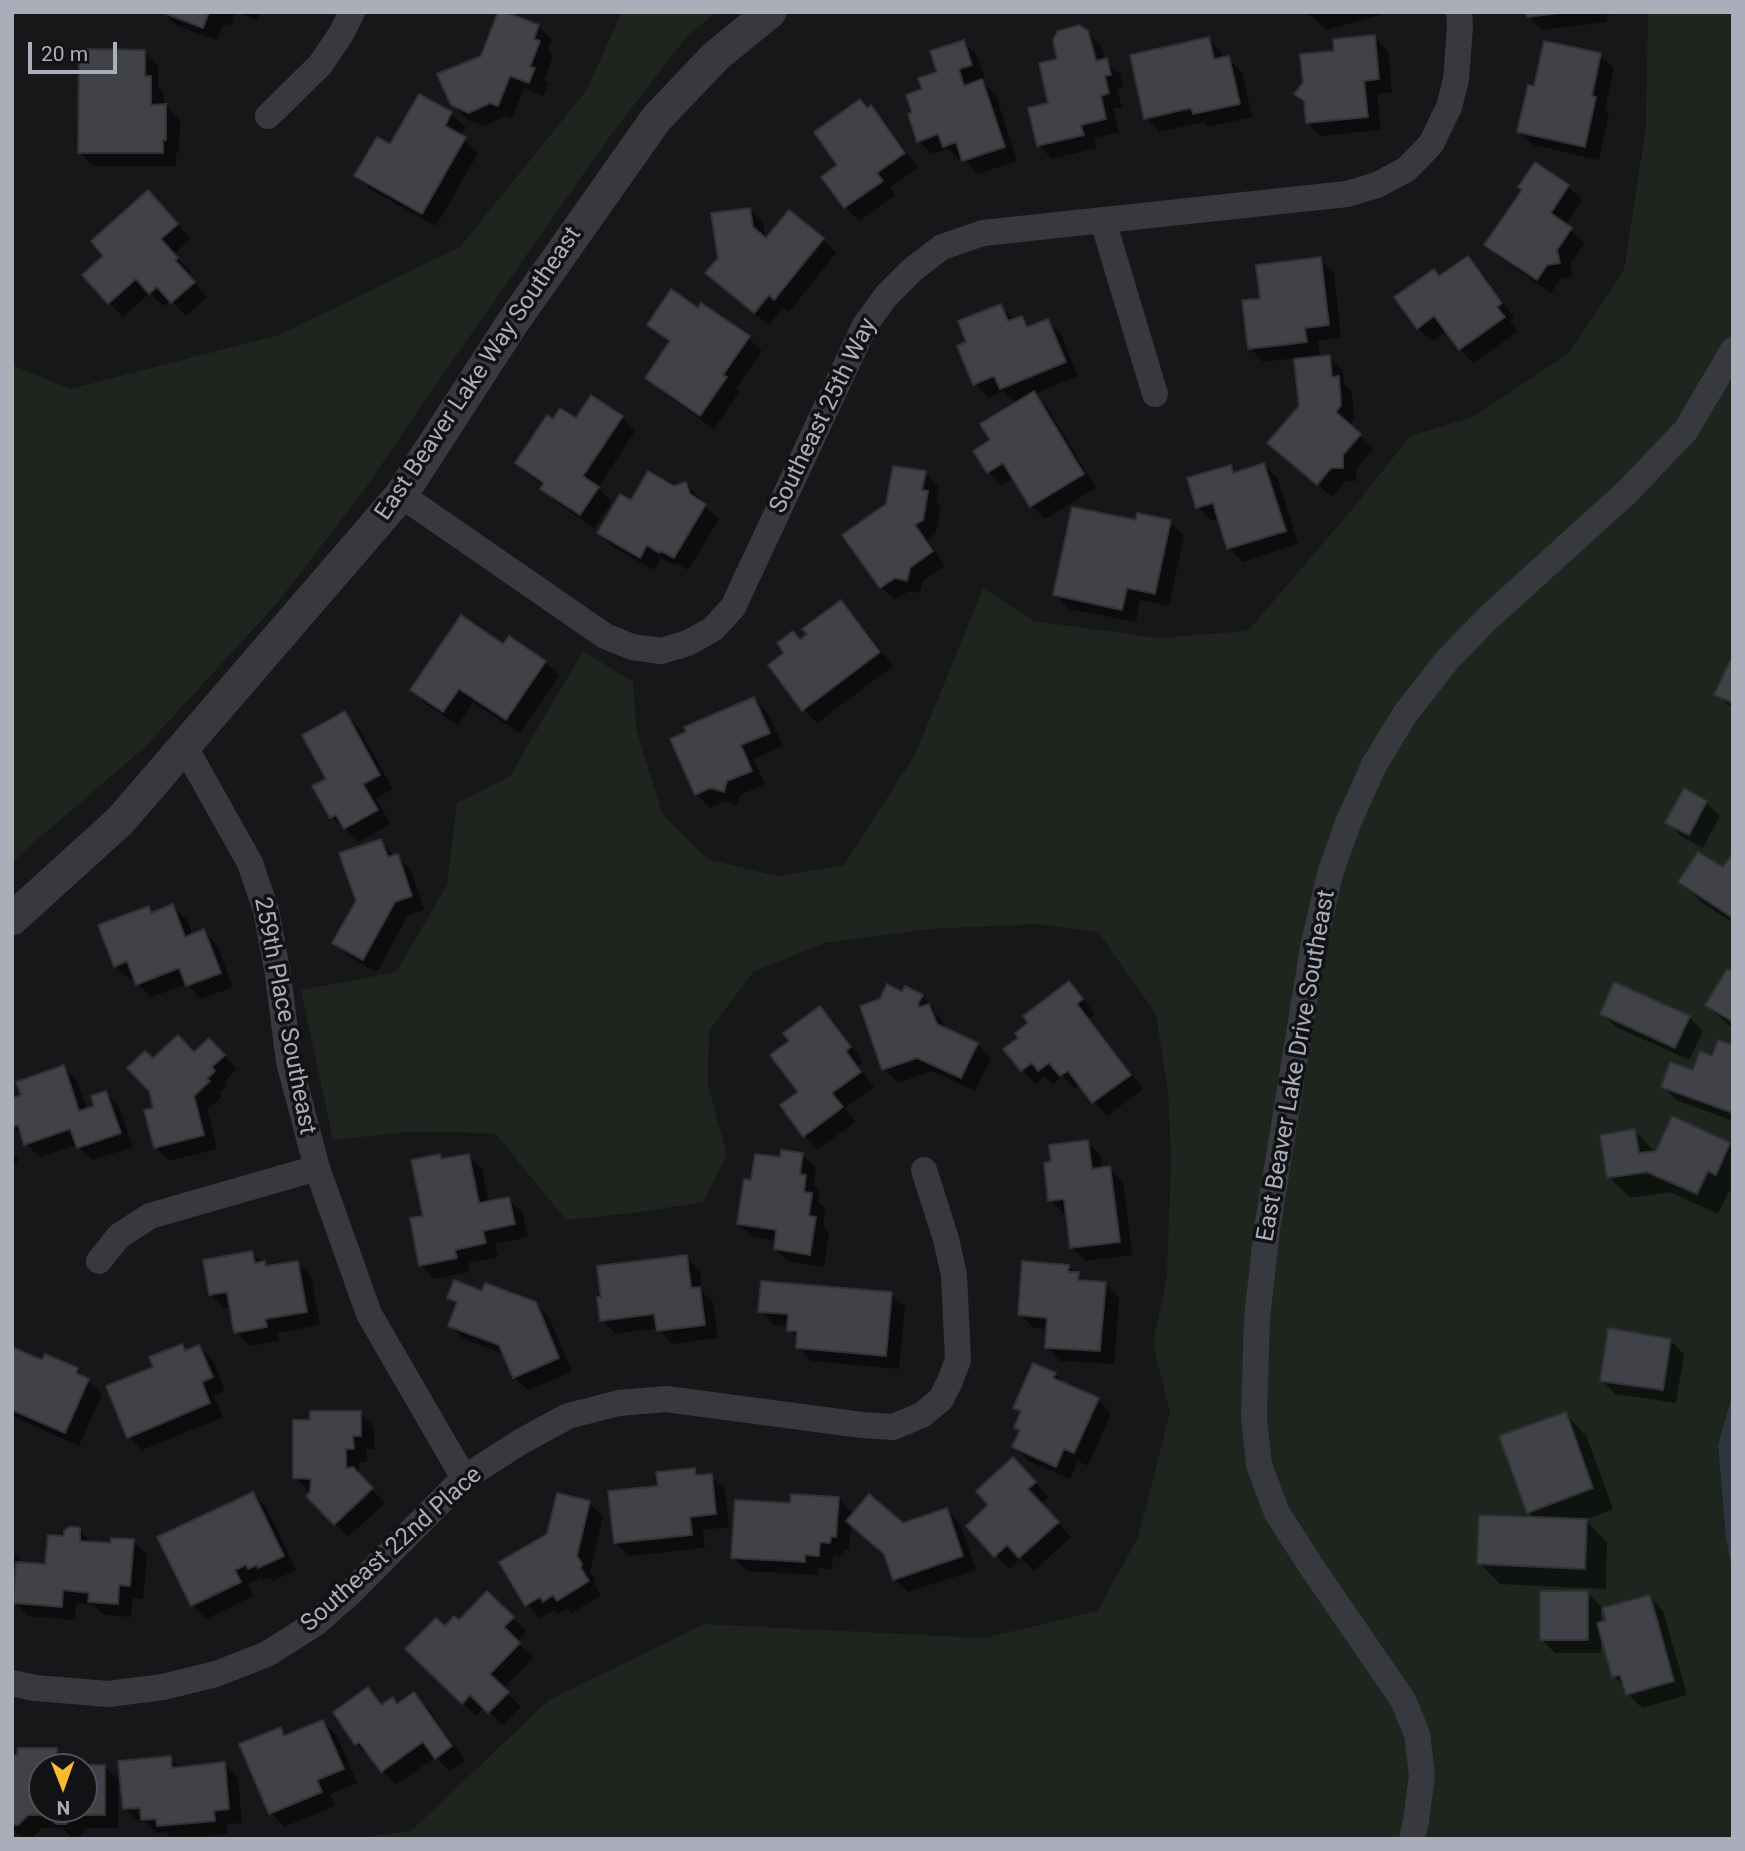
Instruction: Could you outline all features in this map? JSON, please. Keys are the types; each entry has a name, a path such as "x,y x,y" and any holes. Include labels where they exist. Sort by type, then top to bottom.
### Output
{"street":[{"path":"268,116 320,65 352,12"},
{"name":"East Beaver Lake Way Southeast","path":"12,919 121,821 401,495 513,321 656,119 716,56 770,12"},
{"name":"Southeast 25th Way","path":"401,495 605,636 632,648 661,651 688,643 713,629 733,607 865,325 886,296 912,270 942,247 983,233 1346,194 1377,185 1407,169 1431,144 1449,107 1457,80 1459,12"},
{"path":"1103,221 1155,394"},
{"name":"East Beaver Lake Drive Southeast","path":"1412,1839 1422,1776 1417,1734 1403,1700 1277,1513 1259,1465 1254,1417 1257,1318 1267,1229 1313,948 1331,874 1348,823 1374,765 1405,714 1448,659 1489,617 1626,494 1686,430 1733,351"},
{"name":"259th Place Southeast","path":"185,747 250,863 266,910 278,975 289,1062 317,1168 369,1314 464,1478"},
{"path":"99,1261 119,1236 150,1216 317,1168"},
{"name":"Southeast 22nd Place","path":"12,1683 35,1688 108,1694 163,1687 216,1674 267,1654 316,1623 350,1593 464,1478 568,1416 618,1403 666,1399 893,1427 922,1415 941,1399 958,1360 954,1275 925,1170"}],"shaded area":[{"path":"622,12 717,12 688,35 610,136 365,489 278,602 145,747 12,863 12,365 70,389 279,335 460,247 586,91"},
{"path":"1648,12 1733,12 1733,1392 1718,1445 1726,1539 1733,1574 1733,1839 352,1839 411,1831 549,1700 704,1624 984,1638 1098,1611 1138,1537 1170,1413 1153,1344 1167,1275 1171,1159 1168,1092 1156,1014 1098,932 1038,924 930,929 824,943 753,972 709,1031 708,1085 727,1155 703,1202 566,1220 495,1133 406,1132 333,1140 301,990 396,972 447,885 457,803 510,776 583,651 633,682 636,729 662,813 707,859 776,876 844,865 916,753 983,588 1034,621 1158,638 1248,631 1350,512 1410,436 1473,417 1568,354 1624,270 1646,127"},
{"path":"1733,1392 1733,1574 1726,1539 1718,1445"}],"building":[{"path":"161,12 209,12 203,28"},
{"path":"498,12 505,12 539,25 534,39 540,41 530,67 535,68 529,83 510,76 498,106 490,103 469,113 451,105 437,74 481,56"},
{"path":"1526,12 1567,12 1527,17"},
{"path":"1079,25 1088,31 1096,61 1107,58 1111,75 1105,76 1109,93 1101,96 1106,119 1081,125 1084,135 1037,146 1028,108 1048,103 1039,63 1057,59 1053,40 1058,31"},
{"path":"1375,35 1379,79 1364,81 1368,117 1306,123 1304,101 1294,94 1303,83 1300,54 1334,51 1333,39"},
{"path":"1209,37 1214,59 1229,56 1240,104 1193,114 1191,108 1144,119 1130,55"},
{"path":"964,40 972,65 959,69 964,86 982,79 1005,147 962,161 956,142 943,147 938,134 917,142 908,114 912,112 906,95 922,89 918,78 937,72 930,51"},
{"path":"1544,41 1601,53 1592,96 1596,97 1585,147 1517,132 1528,85 1534,86"},
{"path":"79,49 145,50 145,76 151,76 151,105 166,104 166,140 163,140 163,153 78,153"},
{"path":"419,94 452,112 445,126 466,137 422,214 354,176 377,137 390,144"},
{"path":"860,99 867,108 871,105 905,153 877,173 883,181 844,208 821,177 837,165 814,132"},
{"path":"1535,162 1569,185 1551,213 1572,228 1557,250 1560,263 1547,265 1537,280 1484,245 1522,190 1518,187"},
{"path":"148,190 178,224 161,239 195,282 171,303 157,287 149,294 136,279 108,304 82,275 103,256 91,241"},
{"path":"750,208 753,227 766,238 789,210 824,238 774,300 769,295 754,313 705,273 718,258 711,213"},
{"path":"1468,256 1502,303 1497,307 1505,317 1459,350 1434,316 1417,329 1394,297 1434,269 1439,276"},
{"path":"1321,257 1329,325 1305,328 1307,342 1248,349 1242,300 1260,299 1256,265"},
{"path":"671,289 698,308 701,303 750,336 723,375 727,377 700,416 645,378 670,341 647,325"},
{"path":"1001,304 1008,321 1022,316 1027,327 1048,319 1066,362 1000,389 994,376 973,385 957,346 966,342 958,321"},
{"path":"1330,355 1332,377 1339,376 1341,405 1336,412 1361,434 1343,455 1343,468 1331,468 1317,485 1267,443 1299,406 1294,359"},
{"path":"1034,391 1084,474 1030,507 1003,463 987,473 973,451 990,440 980,424"},
{"path":"591,395 623,416 583,476 599,487 580,515 540,489 544,483 515,463 547,415 553,419 560,408 576,418"},
{"path":"1264,463 1286,531 1227,549 1213,503 1196,508 1187,478 1231,465 1233,473"},
{"path":"893,466 926,471 922,490 928,491 923,520 915,525 933,551 910,568 907,581 895,578 880,588 842,535 886,504"},
{"path":"648,471 674,486 686,482 690,494 706,504 674,558 647,545 640,558 597,533 620,494 631,500"},
{"path":"1072,507 1136,520 1137,513 1171,520 1155,594 1127,588 1122,610 1053,595"},
{"path":"841,600 880,652 802,711 768,665 784,653 777,643 793,631 800,640 807,634 802,629"},
{"path":"461,615 503,644 509,636 546,661 506,720 459,689 443,712 410,690"},
{"path":"1730,661 1733,662 1733,703 1714,695"},
{"path":"754,697 770,733 741,745 752,771 727,781 724,792 710,788 695,795 670,739 686,732 684,727"},
{"path":"345,711 380,775 363,784 378,810 344,829 336,815 330,818 312,786 326,779 302,735"},
{"path":"1684,788 1707,801 1689,835 1665,823"},
{"path":"381,839 388,857 398,854 412,896 395,902 363,960 332,943 356,901 339,853"},
{"path":"1698,852 1723,867 1733,853 1733,918 1678,882"},
{"path":"173,904 185,937 204,929 221,973 186,986 179,968 136,985 127,961 114,967 98,925 149,906 151,913"},
{"path":"1727,969 1733,972 1733,1022 1705,1005"},
{"path":"1069,981 1083,999 1077,1004 1131,1075 1092,1103 1068,1071 1060,1076 1049,1063 1038,1071 1032,1063 1021,1071 1003,1049 1018,1038 1015,1033 1028,1023 1023,1016"},
{"path":"1614,982 1690,1016 1675,1048 1600,1014"},
{"path":"887,984 902,992 905,986 923,995 919,1007 929,1004 937,1024 978,1043 961,1078 917,1058 882,1070 860,1006 880,999"},
{"path":"820,1006 851,1047 846,1051 861,1072 832,1093 843,1107 803,1137 780,1105 798,1092 770,1055 789,1041 783,1033"},
{"path":"178,1035 194,1052 209,1038 225,1055 212,1067 215,1071 207,1079 210,1081 194,1096 204,1135 154,1148 144,1110 153,1108 149,1091 127,1068 145,1051 153,1058"},
{"path":"1718,1040 1733,1045 1733,1113 1661,1087 1670,1062 1693,1070 1700,1051 1712,1056"},
{"path":"64,1065 79,1111 94,1106 91,1096 106,1091 121,1133 77,1148 70,1129 24,1145 18,1125 12,1127 12,1098 21,1095 16,1082"},
{"path":"1672,1116 1730,1143 1716,1175 1708,1171 1697,1194 1647,1172 1607,1178 1600,1135 1635,1129 1639,1153 1656,1151"},
{"path":"1088,1140 1092,1169 1110,1166 1120,1242 1070,1248 1064,1199 1048,1201 1044,1163 1051,1161 1049,1145"},
{"path":"781,1150 803,1153 800,1174 806,1175 804,1192 812,1193 809,1216 816,1217 810,1255 774,1249 776,1230 737,1224 744,1179 751,1180 755,1154 780,1157"},
{"path":"440,1154 441,1159 469,1154 479,1203 509,1197 515,1224 483,1231 486,1243 455,1250 457,1258 419,1266 410,1218 423,1216 411,1160"},
{"path":"252,1251 255,1263 265,1261 266,1266 298,1261 307,1312 265,1319 267,1327 234,1333 227,1292 209,1295 203,1260"},
{"path":"687,1255 691,1288 700,1287 705,1325 657,1331 654,1314 600,1321 597,1297 601,1297 597,1266"},
{"path":"1022,1261 1069,1265 1068,1272 1079,1272 1078,1280 1106,1282 1100,1351 1045,1348 1047,1318 1018,1315"},
{"path":"454,1280 482,1291 485,1283 536,1302 559,1358 513,1378 499,1345 448,1326 457,1302 447,1298"},
{"path":"761,1281 892,1292 886,1356 796,1348 797,1331 787,1331 788,1314 758,1312"},
{"path":"1608,1328 1671,1339 1663,1390 1600,1381"},
{"path":"182,1344 185,1351 199,1345 213,1377 202,1382 210,1403 127,1438 106,1386 153,1367 149,1357"},
{"path":"12,1347 42,1360 45,1354 78,1368 76,1373 89,1379 65,1433 12,1410"},
{"path":"1033,1363 1056,1373 1053,1378 1099,1398 1074,1453 1064,1449 1056,1467 1012,1447 1020,1430 1014,1428 1021,1411 1013,1408"},
{"path":"310,1411 361,1411 361,1436 353,1436 354,1449 346,1449 346,1468 353,1467 373,1488 334,1525 306,1496 310,1492 311,1479 293,1478 293,1420 310,1420"},
{"path":"1566,1412 1593,1488 1527,1513 1499,1436"},
{"path":"1013,1457 1036,1482 1028,1489 1059,1522 1019,1558 1007,1545 994,1557 966,1526 988,1505 976,1491"},
{"path":"695,1468 696,1475 712,1474 716,1514 690,1517 692,1535 614,1543 608,1491 658,1486 656,1472"},
{"path":"253,1492 284,1556 258,1568 257,1565 248,1569 246,1565 235,1570 241,1582 191,1606 157,1537"},
{"path":"557,1493 590,1501 577,1556 589,1581 557,1601 553,1595 543,1602 540,1597 525,1606 499,1562 547,1534"},
{"path":"791,1494 839,1497 836,1537 831,1537 830,1543 820,1542 819,1556 805,1555 805,1562 731,1558 735,1500 790,1503"},
{"path":"869,1494 903,1523 947,1508 963,1556 893,1580 884,1554 846,1521"},
{"path":"1479,1515 1587,1519 1585,1569 1477,1564"},
{"path":"69,1527 80,1529 80,1541 111,1543 111,1538 134,1539 130,1586 119,1585 118,1604 88,1602 89,1593 63,1590 62,1607 13,1603 16,1562 45,1564 48,1535 64,1536 64,1531"},
{"path":"487,1591 514,1617 504,1627 520,1643 490,1674 509,1692 488,1713 470,1695 462,1704 405,1649 436,1618 445,1626 454,1616 459,1620"},
{"path":"1540,1591 1588,1591 1588,1640 1540,1640"},
{"path":"1650,1595 1674,1681 1626,1695 1620,1675 1612,1677 1597,1623 1606,1620 1602,1608"},
{"path":"368,1687 381,1705 393,1697 397,1704 414,1692 452,1746 435,1759 423,1742 381,1772 359,1742 355,1745 333,1712"},
{"path":"323,1720 344,1769 317,1780 322,1792 269,1814 239,1744 281,1727 284,1736"},
{"path":"18,1748 57,1748 57,1753 28,1753 28,1815 18,1825 12,1825 12,1755 17,1755"},
{"path":"171,1756 172,1768 225,1762 229,1809 214,1811 215,1821 157,1826 156,1819 141,1820 140,1808 123,1809 118,1761"},
{"path":"98,1765 105,1765 105,1815 98,1815"}]}
